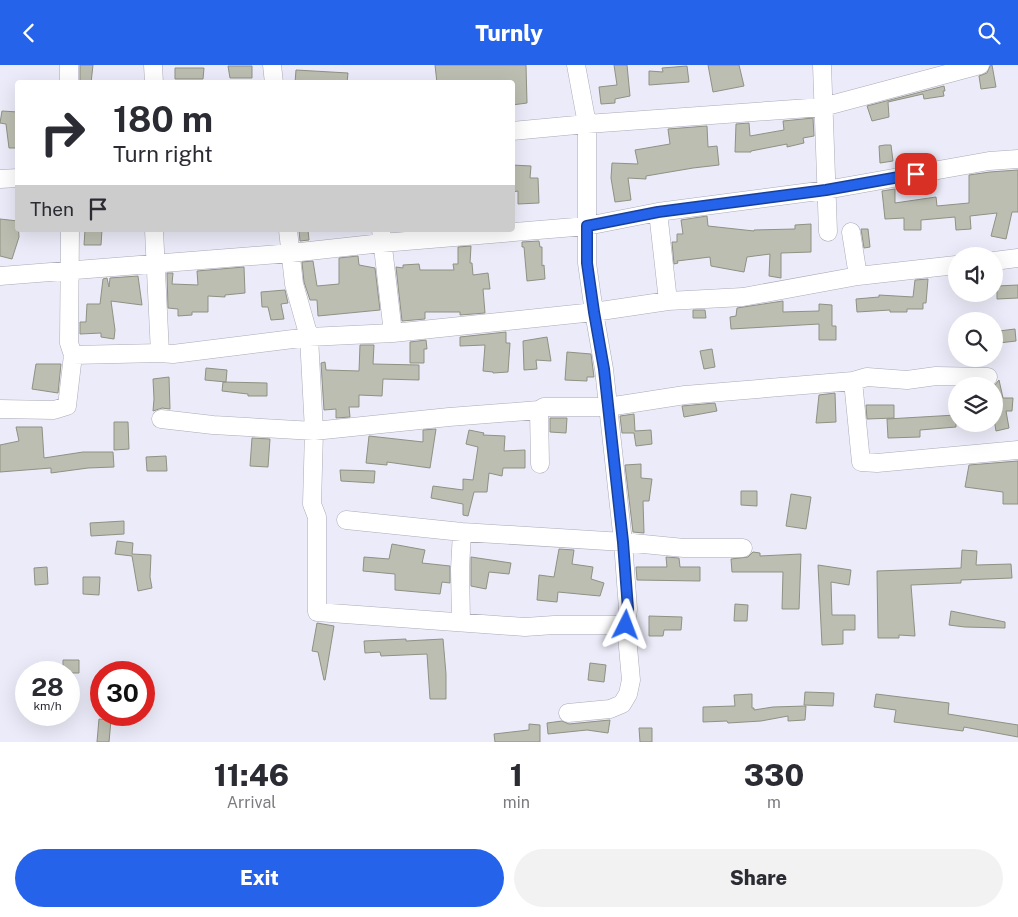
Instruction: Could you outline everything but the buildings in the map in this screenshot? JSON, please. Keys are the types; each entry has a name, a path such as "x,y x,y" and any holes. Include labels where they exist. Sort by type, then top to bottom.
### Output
{"street":[{"path":"69,65 69,80"},
{"path":"153,65 154,80"},
{"path":"272,65 274,80"},
{"path":"568,713 610,709 622,704 628,694 631,680 626,625 628,609 623,542 604,369 587,263 587,124 576,65"},
{"path":"822,65 828,232"},
{"path":"515,131 823,107 980,65"},
{"path":"515,230 587,226 658,212 826,190 989,161 1018,159"},
{"path":"0,179 15,178"},
{"path":"658,212 668,301"},
{"path":"0,409 54,410 67,406 74,355 69,343 70,232"},
{"path":"154,232 160,353"},
{"path":"288,232 294,284 309,337 314,431 312,504 317,517 317,612 525,627 626,625"},
{"path":"0,276 291,253 382,237 475,232"},
{"path":"851,232 858,276"},
{"path":"382,237 393,333"},
{"path":"1003,260 1018,258"},
{"path":"74,355 173,354 309,337 393,333 594,312 668,301 743,297 858,276 948,266"},
{"path":"161,419 213,425 314,431 539,410 544,407 608,407 685,395 853,381 867,377 907,380 936,376 988,377"},
{"path":"853,381 861,463 1018,449"},
{"path":"539,410 540,465"},
{"path":"346,520 462,532 623,542 684,548 744,548"},
{"path":"461,621 460,569 462,532"}],"route":[{"path":"626,625 628,609 623,542 604,369 587,263 587,226 658,212 826,190 916,174"}]}
